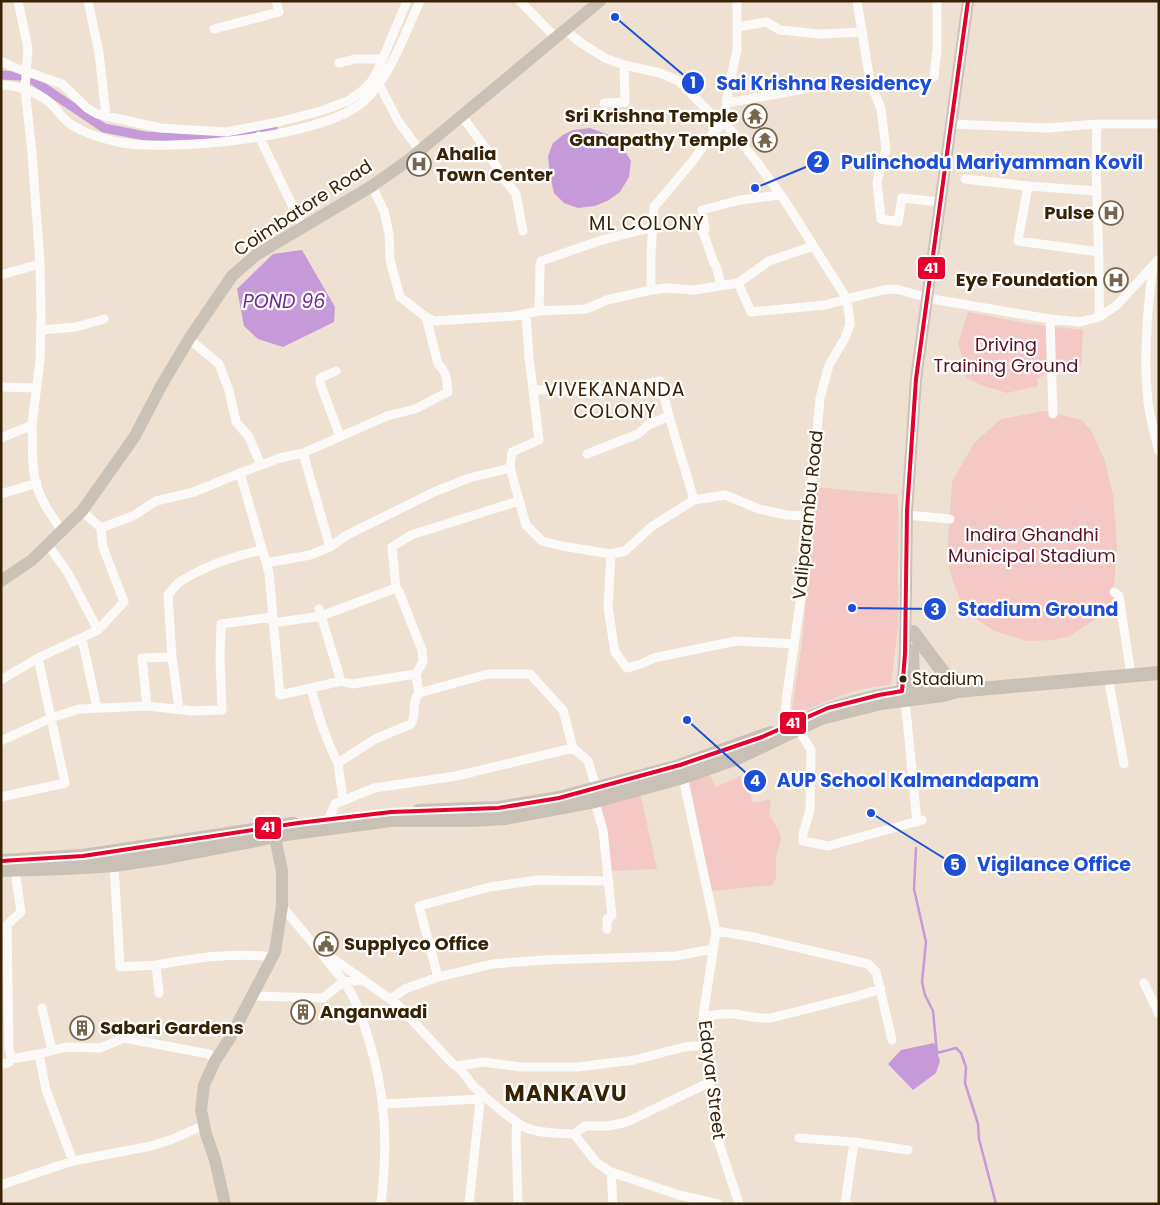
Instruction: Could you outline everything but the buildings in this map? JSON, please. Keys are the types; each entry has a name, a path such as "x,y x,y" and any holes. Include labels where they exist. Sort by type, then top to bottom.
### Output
{"main road":[{"path":"914,632 958,691"},
{"path":"8,870 67,863 83,856 275,832 391,812 498,808 594,793 682,771 762,737 790,731 821,718 881,703 904,695 943,695 958,691 1159,673"},
{"path":"1,861 114,865 275,832"}],"street":[{"path":"18,1 28,48 25,88 40,264 41,330 32,425 33,456 37,483 50,513 62,531"},
{"path":"88,1 99,53 106,116"},
{"path":"214,29 279,12 276,1"},
{"path":"1,85 25,88 51,104 70,125 117,142 212,144 287,131 340,117 361,104 373,93 379,84 407,1"},
{"path":"1,61 62,84 87,108 97,114 160,128 226,132 321,111 348,101 362,92 388,56 420,1"},
{"path":"520,1 561,34 581,43 605,58 660,73 679,82 710,112 724,122 780,195 847,299"},
{"name":"Coimbatore Road","path":"1,582 32,560 82,511 135,436 161,386 189,339 232,276 256,255 372,186 420,151 600,1"},
{"path":"651,290 654,207 692,162 712,134 724,122 736,50 737,1"},
{"path":"857,1 870,81 881,109 884,125 886,150 877,183 880,219 898,222 902,198 940,202"},
{"path":"934,77 937,50 937,1"},
{"path":"790,731 811,750 810,810 803,834 803,842 828,846 920,821 904,695 910,515 929,298 940,202 955,124 968,1"},
{"path":"929,298 955,124 976,1"},
{"path":"737,27 766,22 780,30 820,34 862,32"},
{"path":"339,63 355,59 388,56"},
{"path":"604,103 625,102 624,64"},
{"path":"379,84 398,121 420,151"},
{"path":"726,103 804,88"},
{"path":"462,116 488,152 501,175 516,194 523,231"},
{"path":"955,124 1048,128 1096,124 1159,124"},
{"path":"1096,124 1096,191 1100,252 1099,317"},
{"path":"259,136 302,226"},
{"path":"965,179 1096,191"},
{"path":"100,528 133,516 156,501 194,492 261,464 303,452 387,416 415,409 448,392 447,378 443,368 438,364 426,318 418,309 400,297 390,260 389,234 384,211 372,186"},
{"path":"1028,186 1018,241 1100,252"},
{"path":"721,284 703,232 705,229 702,210 740,200 780,195"},
{"path":"539,311 541,261 599,241 653,228"},
{"path":"426,318 434,320 586,309 607,300 651,290 666,288 694,290 721,284 738,283 769,262 813,246"},
{"path":"738,283 751,312 825,305 883,290 896,289 929,298 1050,320 1080,322 1099,317 1118,305 1156,262"},
{"path":"1156,262 1147,309 1146,370 1148,404 1159,452"},
{"path":"1,275 40,264"},
{"name":"Valiparambu Road","path":"790,731 786,701 803,583 820,398 829,365 845,338 850,324 847,299"},
{"path":"526,314 539,440 512,452 510,468 526,525 542,541 611,554 626,551 651,527 694,500 725,495 759,509 786,515 808,516"},
{"path":"41,330 76,327 104,319"},
{"path":"1050,320 1053,414"},
{"path":"189,339 219,364 229,390 236,422 249,437 261,464"},
{"path":"336,371 320,378 320,383 340,436"},
{"path":"534,390 616,390 660,381 668,416 694,500"},
{"path":"1,387 37,388"},
{"path":"588,454 638,434 648,425 668,416"},
{"path":"1,438 32,425"},
{"path":"303,452 330,547"},
{"path":"266,563 310,555 330,547 348,535 434,492 469,478 510,468"},
{"path":"240,473 269,573 280,695 342,681 352,684 416,674"},
{"path":"1,494 37,483"},
{"path":"419,693 416,674 423,662 422,650 396,588 392,547 411,535 519,501"},
{"path":"1,680 38,658 98,630 124,602 103,547 100,528 82,511"},
{"path":"910,515 950,519"},
{"path":"910,515 914,632 912,673 914,689 917,691 944,688 958,691"},
{"path":"48,545 68,573 98,630"},
{"path":"178,709 172,658 168,595 180,582 211,567 244,554 262,550"},
{"path":"611,554 608,606 615,652 627,668 654,658 736,641 793,644"},
{"path":"1,741 51,718 80,709 147,706 192,711 222,710 221,624 272,620 320,613 396,588"},
{"path":"1114,592 1119,596 1131,675"},
{"path":"320,613 342,681"},
{"path":"82,639 97,708"},
{"path":"1,797 65,783 38,658"},
{"path":"147,706 142,658 172,658"},
{"path":"338,763 375,739 411,724 414,720 415,699 419,693 488,674 530,674 563,710 573,748 588,761 603,830 612,916 607,919 607,929"},
{"path":"1108,677 1124,764"},
{"path":"311,688 320,724 328,746 338,763 343,800"},
{"path":"327,824 335,804 374,788 456,776 573,748"},
{"name":"Edayar Street","path":"682,771 716,931 703,1017 717,1137 739,1204"},
{"path":"225,1204 204,1125 202,1110 204,1085 275,952 282,906 282,871 275,832"},
{"path":"114,865 120,967 156,965 196,958 247,954 272,957"},
{"path":"8,870 21,912 7,925 5,1003 9,1049 12,1059"},
{"path":"438,977 419,906 490,887 538,880 608,881"},
{"path":"282,906 316,946 350,991 363,1023 377,1066 384,1104 385,1151 381,1204"},
{"path":"716,931 762,939 868,964 876,972 892,1040"},
{"path":"316,946 391,999 453,1064 458,1066 480,1096 526,1128 574,1134 584,1126 608,1126 626,1122 710,1082"},
{"path":"391,999 405,989 438,977 492,964 544,960 676,956 713,949"},
{"path":"156,965 159,993"},
{"path":"253,996 323,998 343,982 364,980"},
{"path":"1144,983 1159,1014"},
{"path":"703,1017 735,1014 759,1019 771,1018 881,989"},
{"path":"42,1008 52,1050"},
{"path":"1,1064 8,1063 12,1059 66,1047 100,1048 124,1038 209,1054 216,1061"},
{"path":"458,1066 484,1062 521,1067 578,1067 634,1060 705,1045"},
{"path":"39,1054 46,1090 73,1161"},
{"path":"384,1104 480,1096"},
{"path":"469,1204 480,1096"},
{"path":"518,1122 516,1138 518,1204"},
{"path":"1,1185 73,1161 151,1146 173,1139 204,1125"},
{"path":"574,1134 598,1163 611,1172 679,1199 718,1204"},
{"path":"799,1138 854,1142 908,1150"},
{"path":"845,1204 854,1142"},
{"path":"611,1172 613,1204"}],"green space":[{"name":"Driving Training Ground","path":"968,312 1030,324 1083,330 1081,366 1056,364 1037,380 1038,386 1007,393 981,385 967,378 958,344"},
{"name":"Indira Ghandhi Municipal Stadium","path":"1044,411 1082,420 1092,432 1105,461 1113,495 1117,546 1113,599 1102,615 1068,637 1027,641 994,631 973,617 959,597 952,579 947,557 952,482 974,443 1001,419"},
{"path":"817,487 898,495 898,626 891,685 850,692 791,716 802,643"},
{"path":"709,774 716,787 740,776 753,803 771,799 769,814 781,838 776,857 776,878 772,885 711,891 689,779"},
{"path":"640,792 657,869 611,871 600,801"}],"water":[{"path":"590,128 617,138 631,161 629,177 620,192 609,200 595,206 578,208 564,203 554,193 548,156 553,143 563,135 573,130"},
{"name":"POND 96","path":"302,250 335,307 334,322 283,347 258,339 244,326 237,289 273,254"},
{"path":"934,1043 940,1061 936,1073 913,1090 888,1064 901,1050"}],"waterway":[{"path":"1,75 20,76"},
{"path":"31,79 104,128 145,136 183,138 232,135 273,127"},
{"path":"916,848 914,889 926,942 922,982 925,995 933,1011 937,1053 956,1048 961,1053 966,1067 965,1083 978,1124 979,1139 996,1204"}],"transit line":[{"name":"41","path":"1,861 83,856 298,823 391,812 498,808 559,798 680,765 762,737 828,708 902,691 905,654 907,511 916,379 968,1"}],"place":[{"name":"Sai Krishna Residency","path":"615,17"},
{"name":"Sri Krishna Temple","path":"755,116"},
{"name":"Ganapathy Temple","path":"765,140"},
{"name":"Ahalia Town Center","path":"419,164"},
{"name":"Pulinchodu Mariyamman Kovil","path":"755,188"},
{"name":"Pulse","path":"1111,213"},
{"name":"Eye Foundation","path":"1116,280"},
{"name":"Stadium Ground","path":"852,608"},
{"name":"Stadium","path":"903,679"},
{"name":"AUP School Kalmandapam","path":"687,720"},
{"name":"Vigilance Office","path":"871,813"},
{"name":"Supplyco Office","path":"326,944"},
{"name":"Anganwadi","path":"303,1012"},
{"name":"Sabari Gardens","path":"82,1028"}],"district":[{"name":"ML COLONY","path":"647,223"},
{"name":"VIVEKANANDA COLONY","path":"615,400"},
{"name":"MANKAVU","path":"566,1093"}]}
